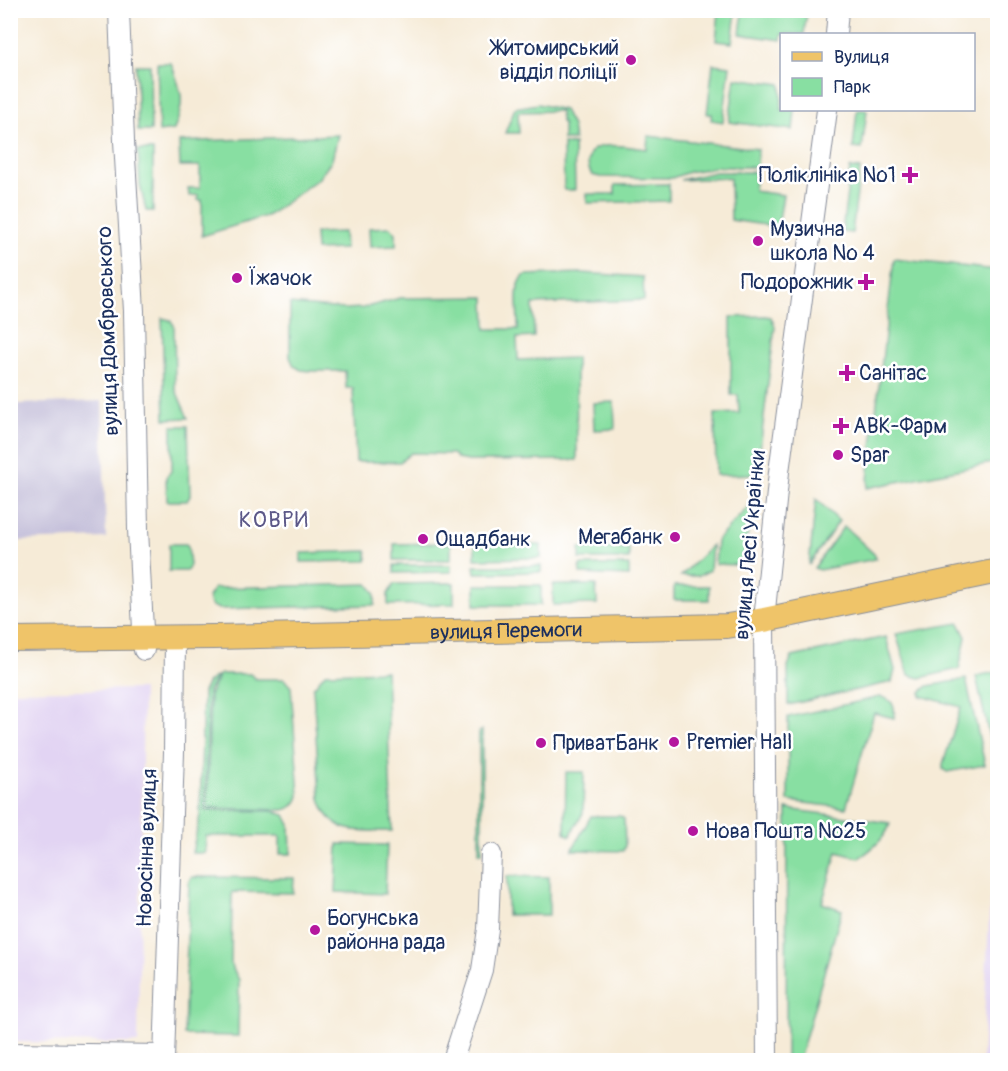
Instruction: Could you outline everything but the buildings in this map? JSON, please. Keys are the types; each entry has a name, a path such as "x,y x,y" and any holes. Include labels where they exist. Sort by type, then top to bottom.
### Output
{"main road":[{"name":"вулиця Перемоги","path":"10,639 175,644 731,638 764,627 998,571"},
{"name":"вулиця Перемоги","path":"764,627 998,586"},
{"name":"вулиця Перемоги","path":"10,651 144,644"}],"street":[{"name":"вулиця Домбровського","path":"119,10 134,311 138,529 144,644"},
{"path":"836,33 838,10"},
{"name":"вулиця Лесі Українки","path":"767,1060 764,627 782,449 827,111"},
{"name":"Новосінна вулиця","path":"164,1058 175,644"},
{"path":"453,1060 482,970 488,929 491,854"},
{"path":"10,1053 164,1058"}],"shaded area":[{"path":"102,401 106,538 16,541 17,404"},
{"path":"143,689 138,1043 11,1042 11,691"},
{"path":"997,878 997,1060 982,1060 990,900"}],"green space":[{"path":"719,11 736,11 732,43 716,41"},
{"path":"743,11 807,11 804,33 780,33 780,40 740,34"},
{"path":"157,63 171,63 180,89 180,111 174,130 159,132"},
{"path":"713,64 730,66 723,122 711,120 712,114 707,114"},
{"path":"136,65 150,65 151,131 138,131"},
{"path":"735,78 780,84 780,111 795,111 793,130 729,122"},
{"path":"538,104 564,110 572,126 574,140 563,140 560,111 518,112 519,133 505,133 515,108"},
{"path":"857,111 867,111 862,149 853,148"},
{"path":"338,135 332,160 319,178 269,215 202,236 202,200 198,200 198,195 189,196 188,188 200,188 200,166 180,166 179,142"},
{"path":"648,136 758,149 757,167 717,167 672,178 592,175 588,164 591,151 605,146 647,149"},
{"path":"563,144 574,144 575,190 564,190"},
{"path":"138,150 153,150 153,211 146,211 140,185"},
{"path":"850,168 860,169 852,233 842,232"},
{"path":"716,172 756,172 754,191 783,195 778,227 731,220 730,178 680,180"},
{"path":"669,184 669,201 587,203 587,194 615,194 615,185"},
{"path":"390,227 396,233 396,246 370,247 369,228"},
{"path":"344,232 345,249 316,250 315,233"},
{"path":"894,259 997,270 997,462 867,488"},
{"path":"582,273 643,277 644,300 533,304 534,337 517,338 518,360 576,358 577,460 468,461 457,459 453,454 411,453 400,462 356,462 353,388 346,388 345,371 301,370 294,366 290,357 290,304 344,309 363,308 400,298 485,297 486,329 518,329 517,293 525,275"},
{"path":"731,317 771,317 775,326 757,474 716,475 715,414 739,413 738,395 731,395"},
{"path":"162,318 170,320 174,325 175,388 188,418 165,419"},
{"path":"614,402 615,429 594,430 593,403"},
{"path":"172,426 188,426 190,496 187,501 167,501 166,477 172,470"},
{"path":"816,499 839,521 809,565"},
{"path":"753,502 743,561 739,565 715,564 717,540"},
{"path":"844,526 875,555 876,559 819,570 814,568"},
{"path":"503,541 504,545 541,545 541,558 475,559 475,542"},
{"path":"451,543 451,560 394,560 394,544"},
{"path":"169,544 188,546 190,565 187,571 169,571"},
{"path":"712,545 710,570 699,576 681,576"},
{"path":"580,548 629,548 629,559 580,559"},
{"path":"367,551 367,561 301,562 301,553"},
{"path":"394,565 451,565 451,572 394,573"},
{"path":"580,565 629,565 629,576 580,574"},
{"path":"474,566 541,566 541,572 475,573"},
{"path":"454,583 454,604 388,605 388,594 394,584"},
{"path":"368,584 375,593 375,605 219,609 210,605 208,597 214,588"},
{"path":"475,585 541,585 541,605 475,605"},
{"path":"553,585 596,585 597,604 553,605"},
{"path":"674,586 709,586 709,600 674,600"},
{"path":"959,623 966,637 959,669 920,678 909,675 896,634"},
{"path":"886,637 895,670 892,682 788,705 788,666 792,657"},
{"path":"386,671 392,831 348,829 331,819 320,798 313,688 325,673"},
{"path":"997,672 998,763 995,763 976,676"},
{"path":"220,674 250,674 256,679 284,679 291,687 299,796 289,808 284,810 207,808 210,693"},
{"path":"218,675 208,691 205,810 272,811 285,815 290,825 291,854 280,854 280,836 206,836 205,853 192,853 200,815 203,692 208,682"},
{"path":"966,679 985,765 947,772 943,769 943,764 961,707 921,696 921,692 928,686"},
{"path":"880,697 888,699 892,704 894,718 874,713 846,808 788,801 788,717"},
{"path":"482,730 482,853 479,853 479,732"},
{"path":"566,772 584,772 583,813 570,836 565,833"},
{"path":"787,809 890,823 882,838 859,858 837,852 822,903 842,910 799,1060 786,1060"},
{"path":"591,816 620,816 624,819 625,846 623,851 572,850"},
{"path":"338,844 387,845 385,894 336,892"},
{"path":"507,876 549,877 549,915 507,915"},
{"path":"192,877 294,878 293,893 232,892 231,965 239,980 238,1036 184,1035 189,881"}],"place":[{"name":"Житомирський відділ поліції","path":"631,60"},
{"name":"Поліклініка №1","path":"910,175"},
{"name":"Музична школа № 4","path":"758,241"},
{"name":"Їжачок","path":"237,278"},
{"name":"Подорожник","path":"866,282"},
{"name":"Санітас","path":"847,373"},
{"name":"АВК-Фарм","path":"841,426"},
{"name":"Spar","path":"838,455"},
{"name":"Мегабанк","path":"675,537"},
{"name":"Ощадбанк","path":"423,539"},
{"name":"Premier Hall","path":"674,742"},
{"name":"ПриватБанк","path":"541,743"},
{"name":"Нова Пошта №25","path":"693,831"},
{"name":"Богунська районна рада","path":"315,930"}],"district":[{"name":"КОВРИ","path":"274,520"}]}
